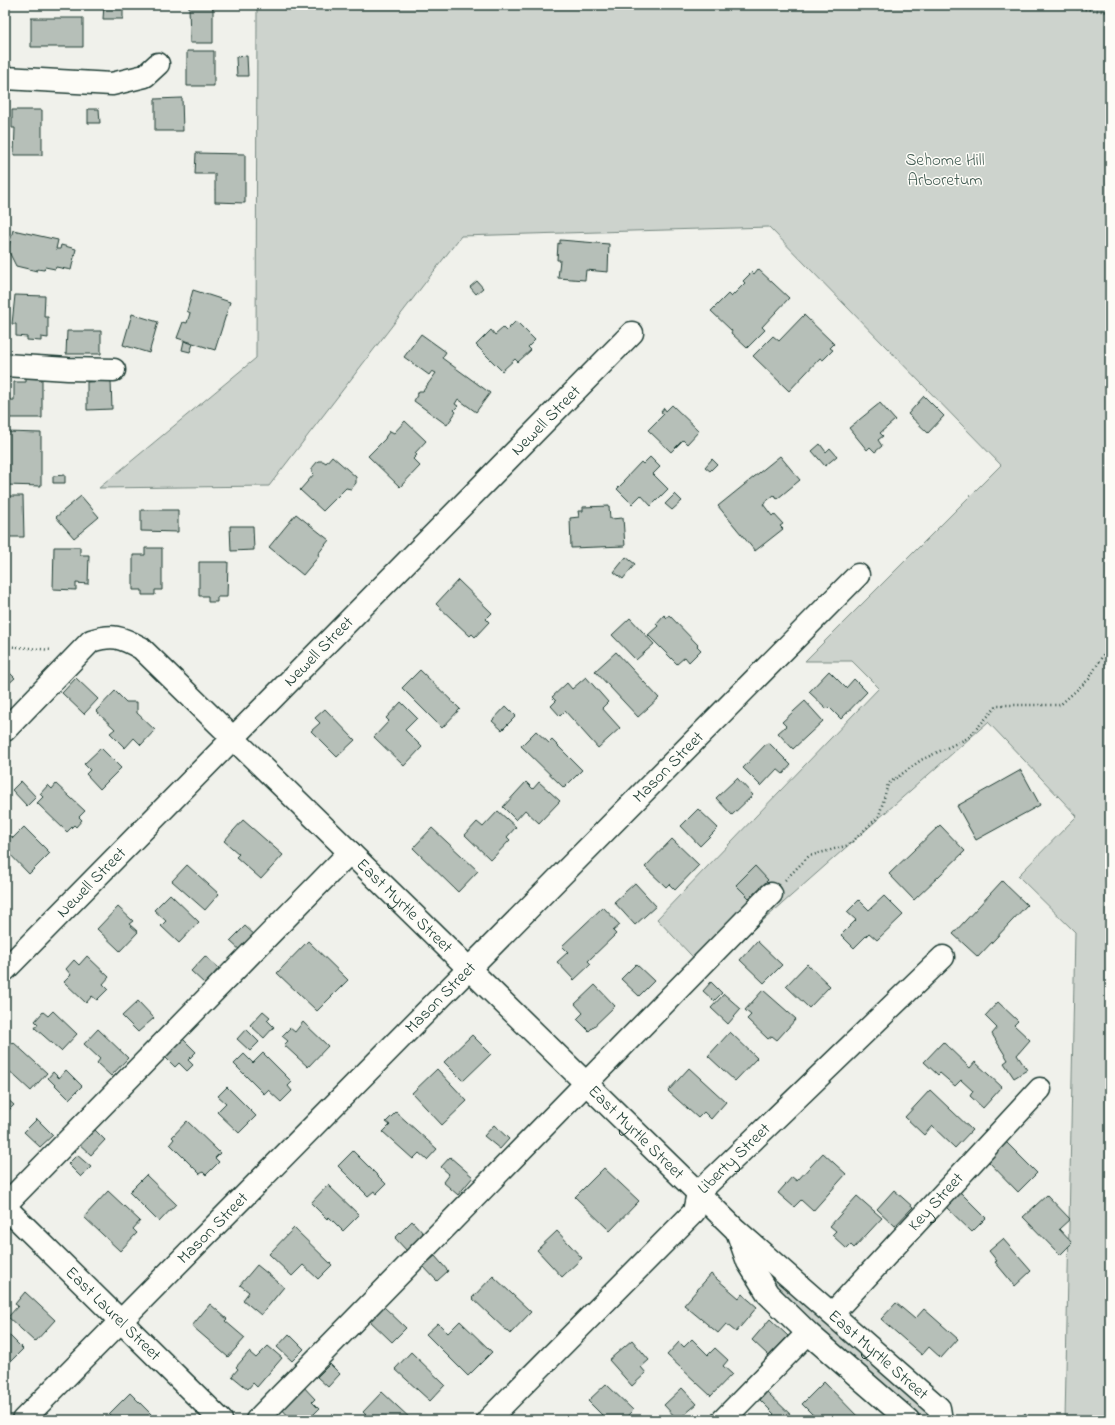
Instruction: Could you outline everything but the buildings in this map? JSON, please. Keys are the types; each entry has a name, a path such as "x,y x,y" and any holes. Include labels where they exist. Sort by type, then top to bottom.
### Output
{"street":[{"path":"5,78 112,84 145,76 158,64"},
{"name":"Newell Street","path":"5,970 632,332"},
{"path":"5,365 114,370"},
{"name":"Mason Street","path":"23,1420 858,575"},
{"name":"East Myrtle Street","path":"5,730 91,642 105,637 124,639 141,648 736,1230 939,1408 941,1420"},
{"path":"5,1206 350,852"},
{"path":"257,1420 771,894"},
{"name":"Liberty Street","path":"488,1420 694,1212 698,1193 943,957"},
{"name":"Key Street","path":"832,1314 1040,1089"},
{"name":"East Laurel Street","path":"5,1206 221,1420"},
{"name":"East Myrtle Street","path":"736,1230 748,1262 768,1294 808,1333 908,1420"},
{"path":"723,1420 808,1333"}],"path":[{"path":"1049,5 1110,12"},
{"path":"771,894 809,856 848,845 879,816 888,784 922,760 968,738 998,705 1060,705 1089,679 1110,643"},
{"path":"5,646 55,650 69,665"}],"green space":[{"name":"Sehome Hill Arboretum","path":"257,5 1110,5 1110,1420 1065,1420 1075,932 1018,876 1077,816 988,722 706,971 657,919 879,688 852,661 805,661 1001,465 769,227 461,236 269,486 99,488 256,358"},
{"path":"759,1259 931,1409 935,1420 918,1420 786,1305"}]}
